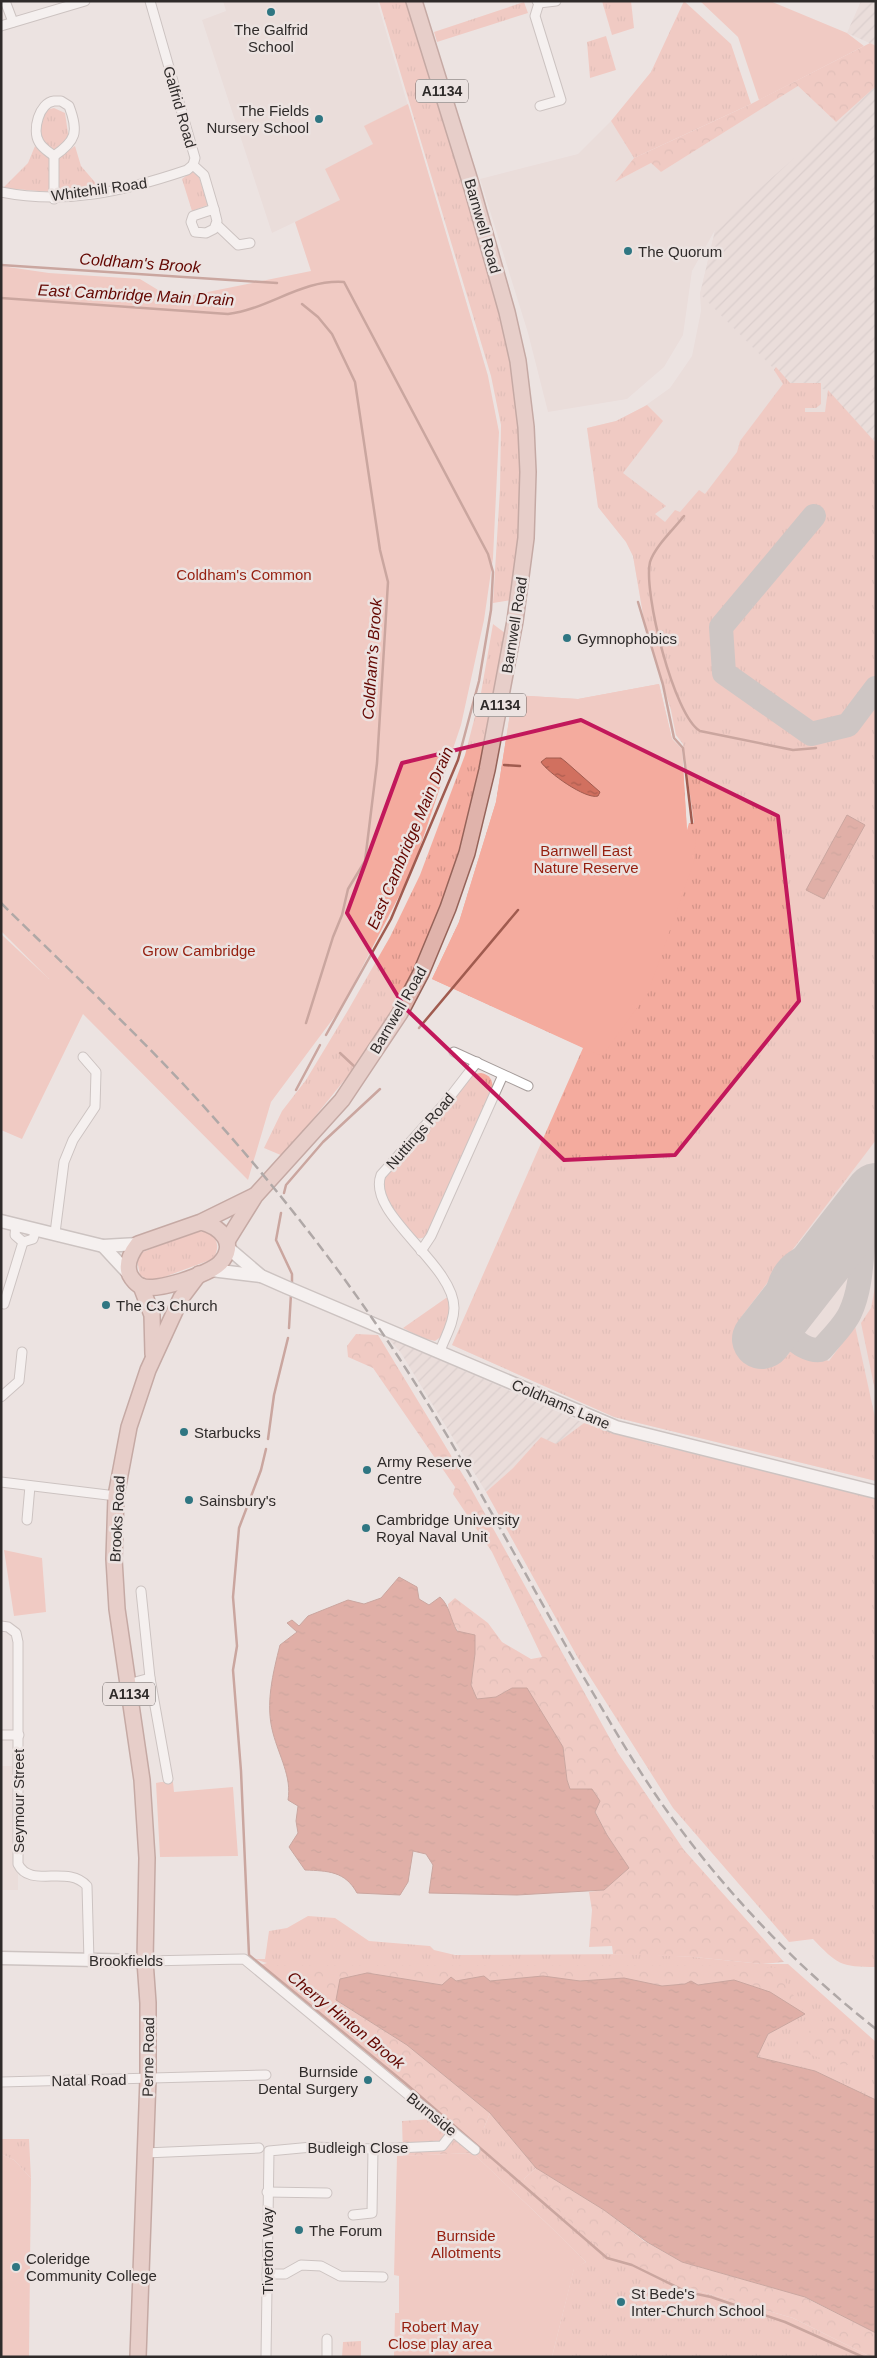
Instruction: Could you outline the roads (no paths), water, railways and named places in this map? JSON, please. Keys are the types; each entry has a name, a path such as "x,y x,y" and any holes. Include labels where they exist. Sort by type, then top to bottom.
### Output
{"main road":[{"name":"Barnwell Road","path":"227,1244 255,1196 342,1100 400,1013 421,973 448,908 467,852 480,804 507,668 522,574 528,472 526,426 514,338 470,180 414,1"},
{"name":"Barnwell Road","path":"201,1222 255,1196"},
{"name":"A1134","path":"138,1244 201,1222"},
{"path":"201,1222 219,1229 227,1244"},
{"path":"129,1274 128,1262 138,1244"},
{"name":"A1134","path":"205,1272 220,1263 225,1255 227,1244"},
{"path":"141,1286 159,1288 205,1272"},
{"name":"Brooks Road","path":"145,1961 145,1820 115,1581 116,1496 129,1427 153,1358 181,1298 205,1272"},
{"name":"A1134","path":"129,1274 141,1286"},
{"name":"Brooks Road","path":"141,1286 152,1315 153,1358"},
{"name":"Perne Road","path":"138,2357 148,2078 148,2003 145,1961"}],"street":[{"path":"5,1 13,22"},
{"path":"1,26 85,1"},
{"name":"Galfrid Road","path":"150,1 195,158 193,165 204,175 217,225"},
{"path":"540,106 561,100 536,16 538,2 556,1"},
{"path":"54,156 74,140 69,106 61,101 49,102 44,105 39,117 37,131 38,141 54,156 54,199"},
{"name":"Whitehill Road","path":"1,192 54,199 138,186 187,170 193,165"},
{"path":"214,209 193,216 192,228 196,232 206,233 217,225 238,245 250,242"},
{"path":"454,1052 528,1086"},
{"path":"55,1233 64,1162 73,1140 95,1107 96,1072 83,1057"},
{"name":"Nuttings Road","path":"440,1351 453,1317 453,1299 442,1277 382,1200 379,1181 381,1175 446,1102 477,1062"},
{"path":"421,1250 431,1236 503,1075"},
{"path":"1,1221 103,1246 138,1244"},
{"path":"16,1224 15,1235 23,1242"},
{"path":"23,1242 33,1239 36,1229"},
{"path":"4,1304 23,1242"},
{"name":"Coldhams Lane","path":"227,1244 261,1276 440,1351 578,1413 631,1433 876,1492"},
{"path":"103,1246 129,1274"},
{"name":"Coldhams Lane","path":"205,1272 261,1276"},
{"path":"1,1397 18,1381 22,1352"},
{"path":"1,1482 116,1496"},
{"path":"27,1520 30,1486"},
{"path":"141,1591 150,1678 168,1779"},
{"name":"Seymour Street","path":"1,1626 8,1627 16,1633 18,1642 18,1864 20,1869 32,1876 70,1876 83,1881 87,1886 89,1960"},
{"path":"128,1684 150,1678"},
{"path":"1,1735 19,1735"},
{"name":"Brookfields","path":"1,1958 145,1961 244,1959 250,1964"},
{"name":"Burnside","path":"250,1964 475,2150"},
{"name":"Natal Road","path":"1,2082 266,2075"},
{"name":"Budleigh Close","path":"274,2148 373,2149 442,2146 453,2132"},
{"path":"145,2153 259,2148"},
{"name":"Tiverton Way","path":"266,2357 268,2154 274,2148"},
{"path":"353,2215 372,2213 373,2149"},
{"path":"267,2192 327,2193"},
{"path":"267,2274 285,2274 301,2265 322,2266 340,2276 383,2278"},
{"path":"327,2339 327,2357"}],"water":[{"path":"546,758 561,758 600,792 598,796 592,796 576,790 559,778 541,762"},
{"path":"847,815 865,825 824,899 806,890"},
{"path":"399,1577 417,1587 419,1599 429,1605 440,1597 446,1604 457,1631 475,1635 475,1654 471,1685 477,1699 496,1697 512,1688 527,1688 563,1747 570,1789 592,1789 600,1801 595,1812 607,1835 629,1868 604,1890 517,1895 429,1893 433,1865 426,1854 413,1851 408,1882 400,1895 357,1893 347,1880 341,1876 328,1872 305,1870 289,1847 298,1833 296,1821 298,1806 288,1800 287,1775 273,1733 270,1711 273,1678 280,1645 297,1632 287,1623 292,1620 299,1626 308,1616 348,1600 364,1604 381,1598"},
{"path":"367,1973 442,1985 451,1977 456,1981 484,1976 490,1981 543,1976 580,1981 624,1978 662,1986 685,1984 691,1981 698,1985 734,1980 770,1992 805,2014 768,2034 757,2057 815,2071 876,2100 876,2333 805,2297 682,2262 647,2242 604,2210 536,2168 490,2113 407,2045 336,2000 340,1979"}],"waterway":[{"name":"Coldham's Brook","path":"1,265 277,283"},
{"name":"East Cambridge Main Drain","path":"1,298 228,314 258,306 314,285 344,282 488,554 493,572 491,610 479,681 458,760 391,919 326,1035"},
{"name":"Coldham's Brook","path":"302,304 318,317 332,334 355,382 380,550 388,582 377,763 365,861 348,889 342,915 333,937 306,1023"},
{"path":"684,516 652,556 649,577 651,599 663,652 671,679 690,721 700,731 793,750 816,748"},
{"path":"638,602 663,685 674,738 683,748 692,823"},
{"path":"504,765 520,766"},
{"path":"419,1028 518,910"},
{"path":"296,1090 320,1045"},
{"name":"Cherry Hinton Brook","path":"340,1053 355,1067"},
{"name":"Cherry Hinton Brook","path":"284,1193 286,1185 323,1142 380,1089"},
{"name":"Cherry Hinton Brook","path":"281,1213 276,1240 292,1274 292,1284"},
{"name":"Cherry Hinton Brook","path":"289,1328 291,1294"},
{"name":"Cherry Hinton Brook","path":"268,1439 274,1395 288,1338"},
{"name":"Cherry Hinton Brook","path":"266,1449 261,1470 239,1528 233,1597 237,1646 233,1670 241,1771 249,1955 405,2083 607,2258 632,2265 687,2292 711,2297 785,2322 863,2357"}],"railway":[{"path":"1,903 117,1016 185,1086 242,1150 298,1218 375,1322 424,1397 471,1476 603,1710 634,1762 667,1811 738,1900 764,1928 818,1980 876,2029"}],"place":[{"name":"The Galfrid School","path":"271,12"},
{"name":"The Fields Nursery School","path":"319,119"},
{"name":"The Quorum","path":"628,251"},
{"name":"Gymnophobics","path":"567,638"},
{"name":"The C3 Church","path":"106,1305"},
{"name":"Starbucks","path":"184,1432"},
{"name":"Army Reserve Centre","path":"367,1470"},
{"name":"Sainsbury's","path":"189,1500"},
{"name":"Cambridge University Royal Naval Unit","path":"366,1528"},
{"name":"Burnside Dental Surgery","path":"368,2080"},
{"name":"The Forum","path":"299,2230"},
{"name":"Coleridge Community College","path":"16,2267"},
{"name":"St Bede's Inter-Church School","path":"621,2302"}],"park label":[{"name":"Coldham's Common","path":"244,574"},
{"name":"Barnwell East Nature Reserve","path":"586,858"},
{"name":"Grow Cambridge","path":"199,950"},
{"name":"Burnside Allotments","path":"466,2244"},
{"name":"Robert May Close play area","path":"440,2334"}]}
